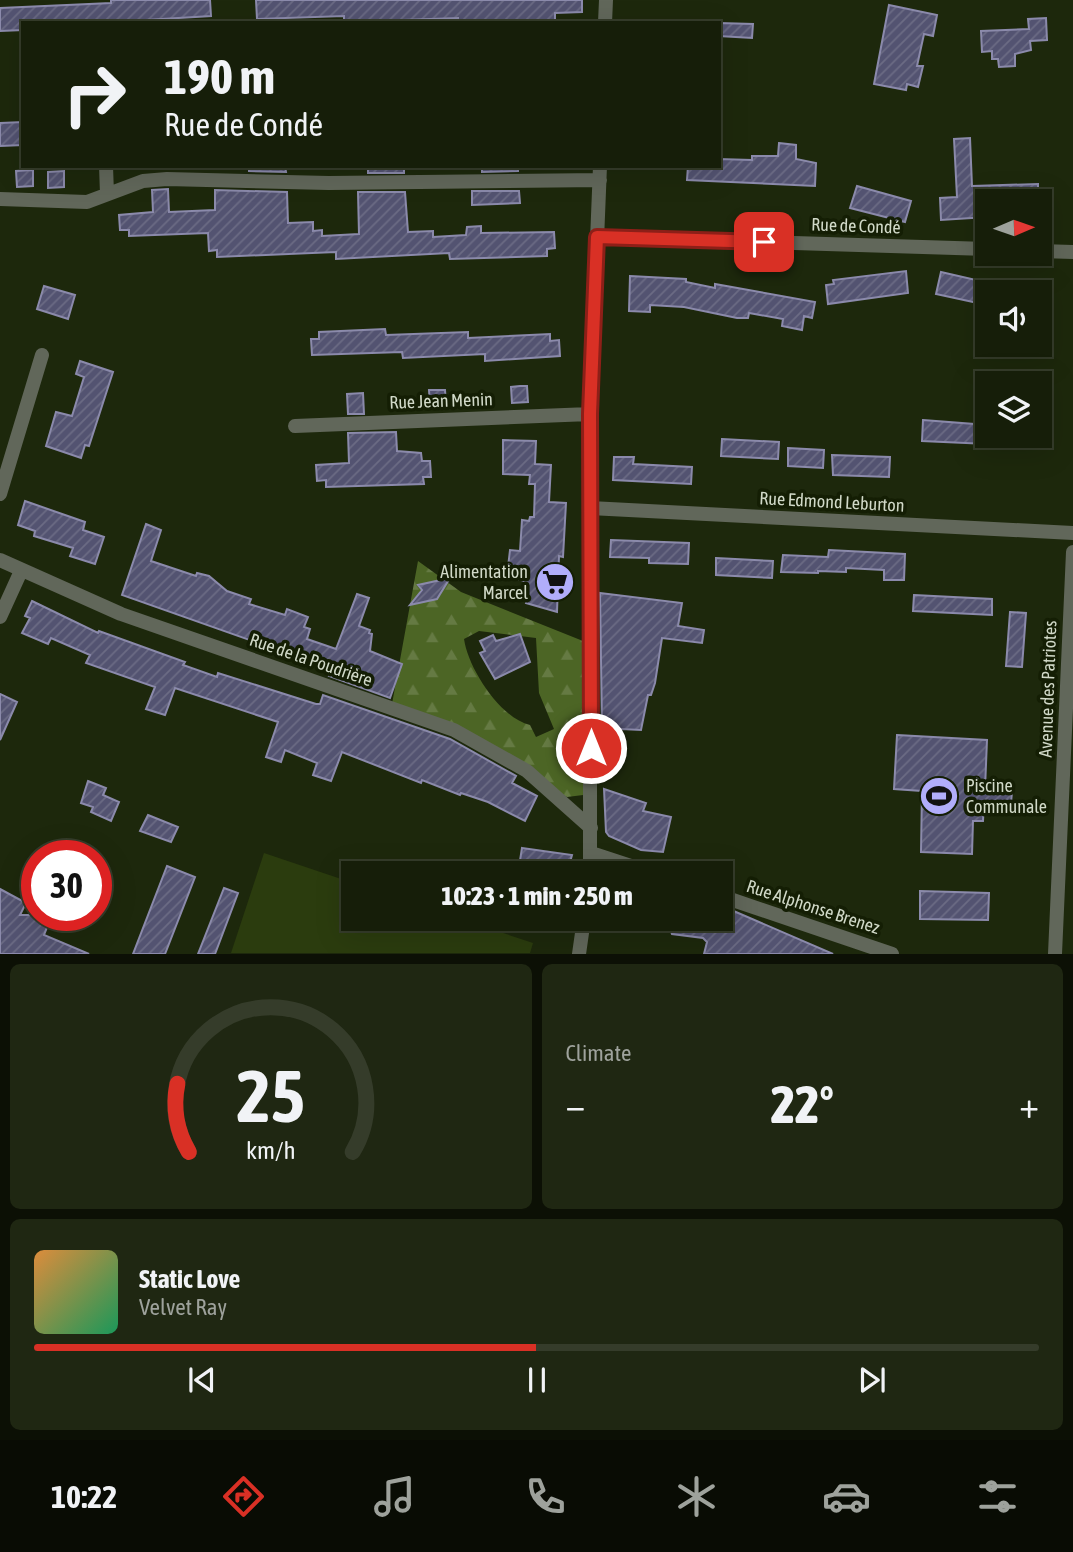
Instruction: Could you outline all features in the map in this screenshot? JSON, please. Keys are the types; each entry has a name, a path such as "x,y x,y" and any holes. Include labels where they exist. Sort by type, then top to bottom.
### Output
{"street":[{"path":"605,21 606,0"},
{"path":"106,168 107,194"},
{"path":"0,200 87,202 143,181 167,179 330,183 600,173 590,414 591,861"},
{"name":"Rue de Condé","path":"597,237 975,249"},
{"path":"1052,251 1073,252"},
{"path":"0,494 42,355"},
{"name":"Rue Jean Menin","path":"295,426 590,414"},
{"name":"Rue Edmond Leburton","path":"590,509 1073,533"},
{"name":"Avenue des Patriotes","path":"1055,954 1067,826 1073,552"},
{"name":"Rue de la Poudrière","path":"0,560 121,614 454,730 527,771 591,828"},
{"path":"0,617 22,571"},
{"path":"591,853 615,861"},
{"name":"Rue Alphonse Brenez","path":"733,900 892,954"},
{"path":"579,954 582,931"}],"green space":[{"path":"418,561 461,592 583,641 583,795 567,797 392,704","holes":["479,631 536,638 539,693 554,729 536,737 530,725 508,713 487,690 472,664 464,639"]},
{"path":"264,853 341,879 341,931 497,931 533,943 530,953 231,953"}],"building":[{"path":"111,0 210,0 211,16 129,21 21,21 21,30 0,31 0,8 111,3"},
{"path":"256,0 582,0 582,12 555,13 555,20 458,21 458,18 344,21 344,16 257,19"},
{"path":"889,5 937,15 933,36 924,34 917,66 923,66 918,87 907,84 906,90 874,84"},
{"path":"1046,18 1047,40 1030,41 1031,50 1015,54 1015,66 999,67 998,59 992,59 992,51 982,52 981,31 1029,29 1028,19"},
{"path":"721,23 753,24 752,38 721,36"},
{"path":"21,122 21,145 0,146 0,123"},
{"path":"970,138 972,186 1038,184 1038,189 975,189 975,218 941,220 940,198 957,197 954,139"},
{"path":"779,143 796,145 796,159 816,163 815,186 687,180 688,168 721,168 721,159 752,160 752,156 778,156"},
{"path":"249,168 285,168 286,172 249,171"},
{"path":"368,168 404,168 404,173 368,173"},
{"path":"482,168 518,168 518,171 482,172"},
{"path":"33,170 33,186 17,187 16,171"},
{"path":"64,171 64,187 48,188 48,172"},
{"path":"857,186 911,201 905,222 850,208"},
{"path":"168,189 169,212 215,210 215,190 287,192 288,223 313,222 313,231 322,230 322,236 359,234 358,192 405,192 408,232 433,231 433,237 466,235 467,227 481,226 481,233 554,232 555,248 547,249 547,256 450,259 449,253 336,259 336,252 217,257 217,250 209,251 208,233 129,236 129,230 120,230 119,215 153,212 152,190"},
{"path":"472,191 519,191 520,203 472,205"},
{"path":"906,271 908,293 828,304 826,285 834,284 833,280"},
{"path":"941,272 976,280 975,302 936,294"},
{"path":"630,276 686,279 686,282 715,288 715,284 815,302 812,318 804,316 802,330 782,326 783,319 749,313 748,318 737,318 684,307 650,305 650,312 629,311"},
{"path":"44,286 75,295 68,319 37,309"},
{"path":"385,329 386,335 468,332 468,338 550,334 550,341 559,340 560,356 485,361 485,354 403,358 402,352 312,355 311,339 319,339 319,332"},
{"path":"80,361 113,372 89,446 85,445 81,458 46,446 56,412 72,416 84,377 76,374"},
{"path":"527,386 528,402 512,403 511,387"},
{"path":"429,390 445,390 446,405 430,406"},
{"path":"363,393 364,414 348,414 347,394"},
{"path":"923,420 975,424 975,443 922,441"},
{"path":"396,432 397,451 421,453 422,461 430,461 431,477 423,477 424,484 326,487 326,480 317,481 316,465 349,463 348,433"},
{"path":"722,439 779,442 778,459 721,456"},
{"path":"503,440 536,441 535,464 551,465 549,502 566,503 563,557 559,556 557,612 526,603 527,599 522,598 527,582 507,576 510,550 520,551 522,520 529,521 530,517 534,517 535,484 529,484 530,475 503,474"},
{"path":"788,448 824,450 823,468 788,466"},
{"path":"832,455 890,457 889,477 833,475"},
{"path":"614,457 634,457 633,464 692,467 691,484 613,480"},
{"path":"25,501 85,522 83,530 104,537 95,564 70,556 73,548 34,536 35,531 18,525"},
{"path":"146,524 161,530 151,561 196,576 197,573 209,576 227,591 251,599 249,604 285,615 287,609 308,617 304,627 310,629 307,639 336,649 357,594 369,598 359,626 370,630 369,633 372,634 370,651 402,664 390,698 329,676 332,669 122,595"},
{"path":"611,540 689,543 688,564 649,563 649,558 610,557"},
{"path":"829,550 905,554 904,580 884,580 884,570 846,568 846,572 781,572 783,555 828,557"},
{"path":"716,558 773,561 772,578 716,575"},
{"path":"450,578 437,599 410,605 422,590 418,585"},
{"path":"600,593 682,603 678,626 704,630 702,643 662,638 655,683 651,695 648,695 641,730 621,729 609,778 605,777 602,725"},
{"path":"914,595 992,599 992,615 913,611"},
{"path":"32,601 98,633 99,631 185,662 183,665 217,677 218,673 316,704 320,704 323,695 450,739 516,776 512,783 537,796 525,821 488,802 461,793 460,795 422,780 421,783 342,752 331,781 313,775 317,763 285,750 281,762 266,757 278,722 175,688 165,715 146,709 155,687 86,663 90,655 51,638 48,644 22,633 30,618 25,616"},
{"path":"1010,612 1026,613 1022,667 1006,666"},
{"path":"520,634 530,662 495,679 480,653 485,651 480,641 493,635 496,641"},
{"path":"0,694 17,702 0,740"},
{"name":"Piscine Communale","path":"897,735 987,740 985,789 1012,792 1011,803 984,802 983,821 973,821 972,854 921,852 922,791 894,789"},
{"path":"88,781 106,788 103,795 119,802 111,821 91,812 93,807 81,803"},
{"path":"604,789 646,803 643,811 671,817 663,852 641,850 609,836 606,832"},
{"path":"148,815 178,827 171,842 140,831"},
{"path":"522,848 572,855 570,861 520,861"},
{"path":"167,866 195,877 165,954 133,954"},
{"path":"224,888 238,893 215,954 198,954"},
{"path":"0,889 21,900 21,931 46,931 44,935 89,954 0,954"},
{"path":"920,891 989,893 988,920 920,919"},
{"path":"733,911 833,954 704,954 707,942 703,938 672,934 671,931 733,931"}],"place":[{"name":"Alimentation Marcel","path":"555,582"},
{"name":"Piscine Communale","path":"939,796"}],"route":[{"path":"591,748 590,414 597,237 764,242"}]}
